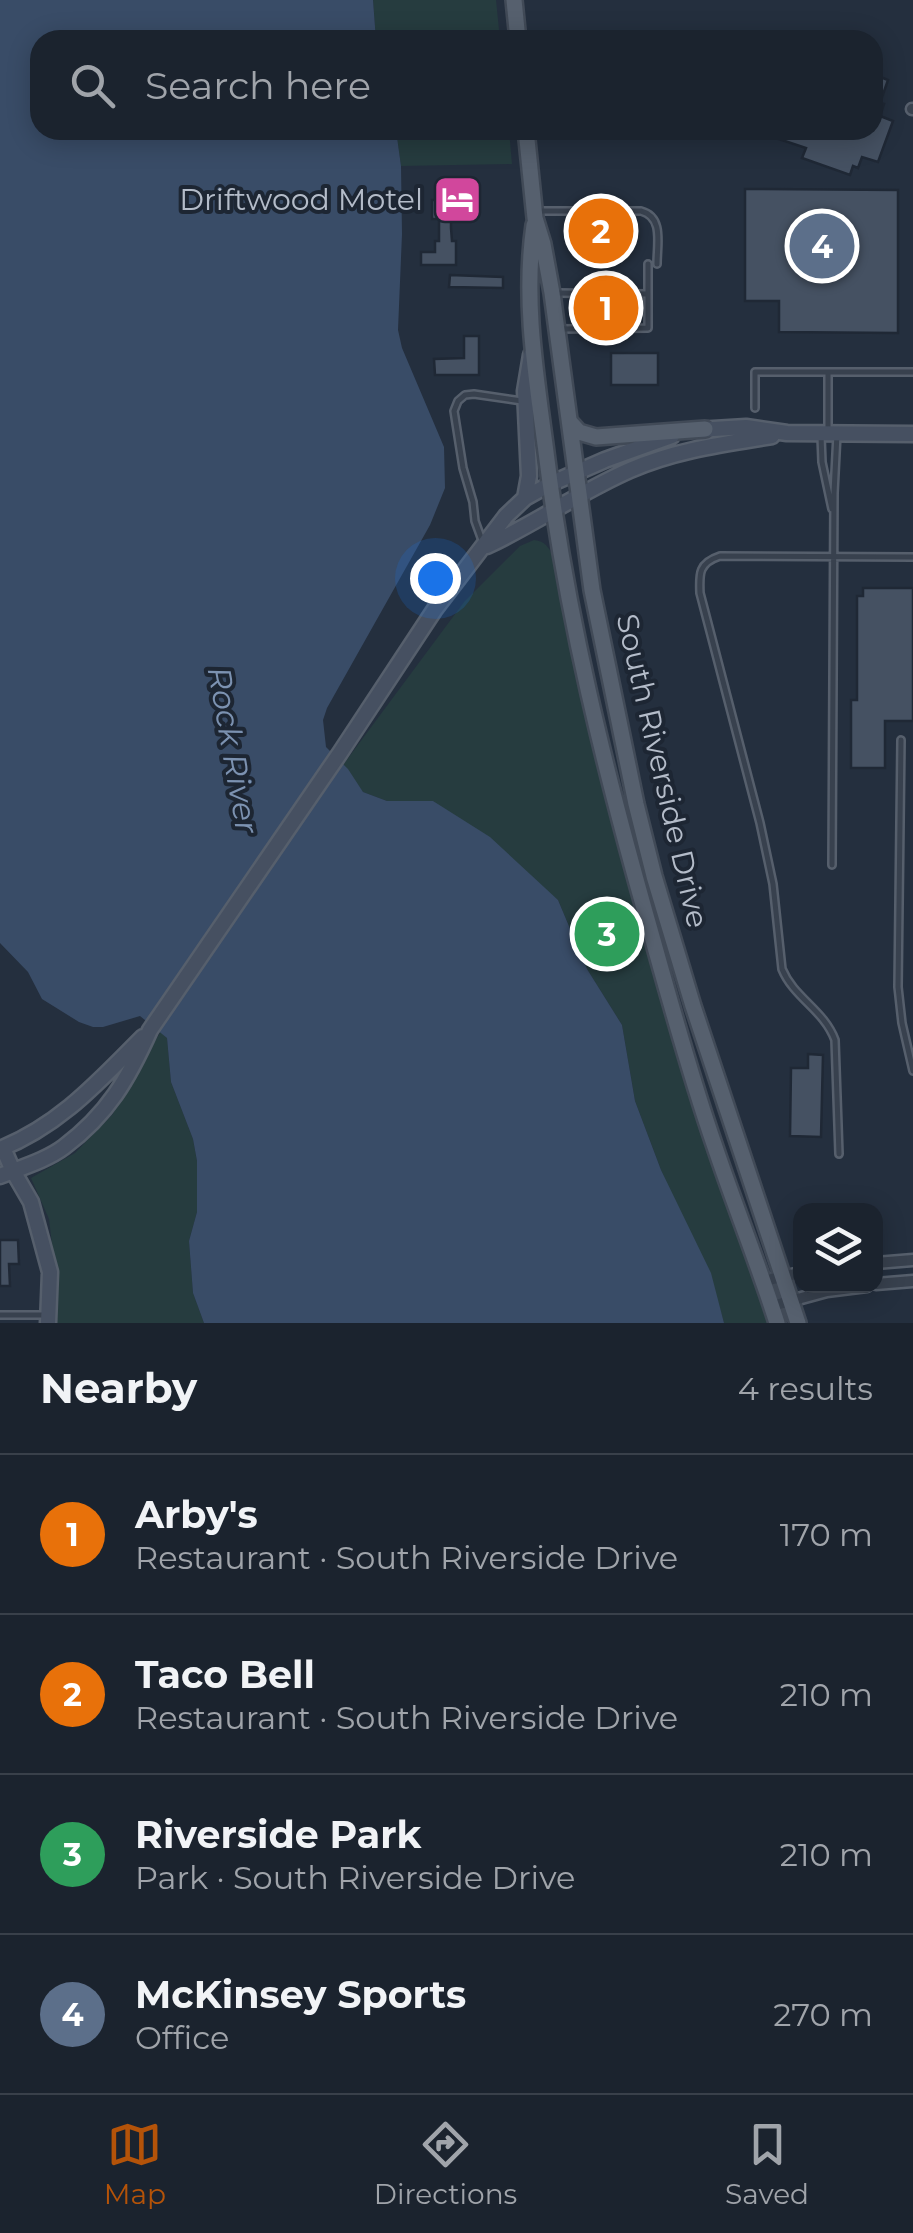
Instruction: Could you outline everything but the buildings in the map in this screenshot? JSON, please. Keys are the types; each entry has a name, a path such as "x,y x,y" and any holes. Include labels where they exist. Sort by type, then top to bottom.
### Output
{"main road":[{"path":"514,0 517,30"},
{"name":"South Riverside Drive","path":"527,140 534,214 552,292 600,629 633,788 654,876 739,1150 792,1275 791,1301 798,1323"},
{"name":"South Riverside Drive","path":"534,214 529,274 532,344 553,512 594,718 625,842 698,1094 777,1323"},
{"path":"569,421 579,432 596,437 705,428"}],"street":[{"path":"525,498 529,476 525,402 532,344"},
{"path":"7,1173 62,1150 113,1101 150,1030 435,609 506,516 525,498 575,472 654,441 705,428 913,434"},
{"path":"484,547 628,471 706,446 787,433"},
{"path":"48,1319 50,1272 32,1202 7,1173 2,1149 34,1134 75,1105 150,1030"},
{"path":"883,1263 913,1260"},
{"path":"763,1282 792,1275"},
{"path":"883,1283 913,1281"},
{"path":"772,1306 823,1293"}],"lane":[{"path":"534,214 650,214 657,226 657,264"},
{"path":"557,329 648,328 648,264"},
{"path":"552,292 648,294"},
{"path":"755,408 755,372 913,372"},
{"path":"828,372 835,557 832,865"},
{"path":"484,547 462,468 454,410 465,395 525,402"},
{"path":"829,433 822,462 834,520"},
{"path":"839,1154 835,1040 827,1022 796,992 782,969 763,837 700,593 699,576 706,562 720,556 913,557"},
{"path":"901,740 898,987 913,1071"},
{"path":"0,1315 48,1319"}],"green space":[{"path":"373,0 496,0 499,30 375,30"},
{"path":"397,140 510,140 512,164 401,166"},
{"path":"534,540 547,546 554,559 593,750 625,875 690,1095 768,1323 724,1323 635,1101 622,1025 587,969 558,900 433,801 387,801 363,792 343,765 464,602 520,546"},
{"path":"161,1031 167,1038 171,1082 193,1139 197,1161 197,1212 189,1241 193,1293 204,1323 57,1323 49,1219 31,1178 75,1153 112,1115"}],"water":[{"name":"Rock River","path":"0,0 373,0 375,30 30,30 30,140 397,140 402,234 398,330 444,447 445,488 430,525 327,708 323,720 326,747 348,769 363,792 387,801 433,801 490,837 558,900 587,969 622,1025 635,1101 661,1170 711,1273 724,1323 204,1323 193,1293 189,1241 197,1212 197,1161 193,1139 171,1082 167,1038 140,1016 103,1027 79,1022 42,999 28,972 0,943"}],"place":[{"name":"Driftwood Motel","path":"458,200"},
{"name":"Taco Bell","path":"601,231"},
{"name":"McKinsey Sports","path":"822,246"},
{"name":"Arby's","path":"606,308"},
{"name":"Riverside Park","path":"607,934"}]}
